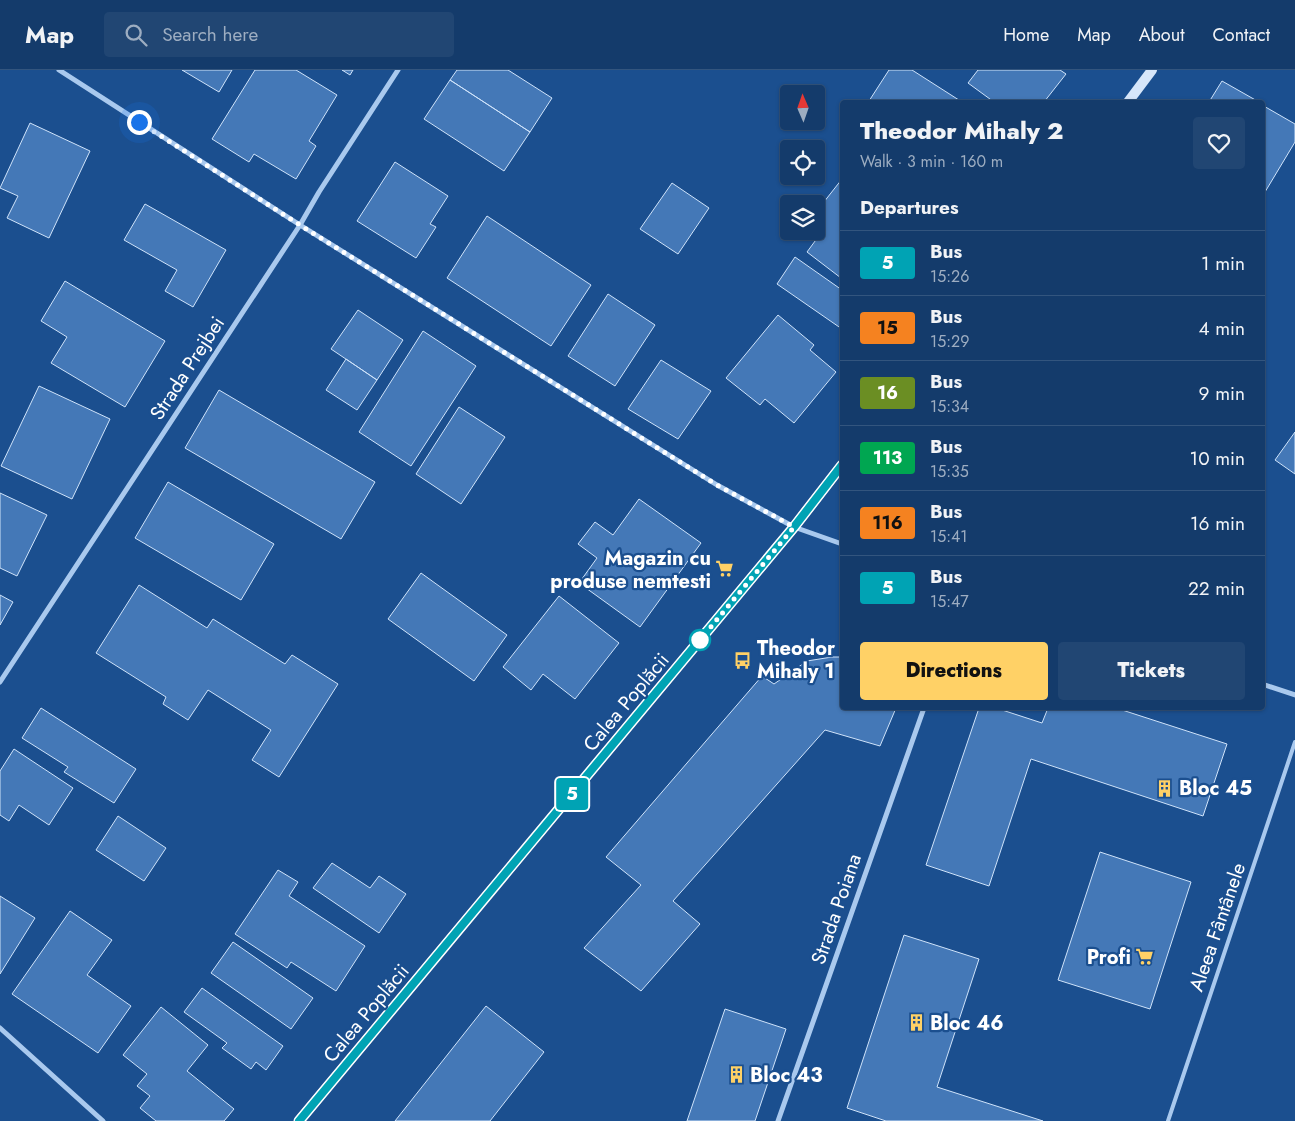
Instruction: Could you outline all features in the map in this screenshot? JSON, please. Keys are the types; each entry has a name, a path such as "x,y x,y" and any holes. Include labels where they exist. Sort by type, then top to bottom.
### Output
{"main road":[{"path":"1130,100 1152,70"},
{"name":"Calea Poplăcii","path":"299,1121 794,527 840,468"}],"street":[{"path":"59,70 300,225 717,485 794,527 840,543"},
{"name":"Strada Prejbei","path":"0,682 300,225 319,192 398,70"},
{"path":"1265,685 1295,695"},
{"name":"Strada Poiana","path":"778,1121 923,710"},
{"path":"0,1028 103,1121"}],"lane":[{"name":"Aleea Fântânele","path":"1168,1121 1295,742"}],"building":[{"path":"182,70 232,70 219,92"},
{"path":"255,70 296,70 337,95 309,141 316,146 296,179 254,154 249,162 212,139"},
{"path":"342,70 353,70 350,75"},
{"path":"457,70 508,70 552,98 530,132 450,80"},
{"path":"889,70 912,70 959,100 870,100"},
{"path":"978,70 1060,70 1066,74 1046,100 991,100 968,83"},
{"path":"450,80 530,132 504,171 424,119"},
{"path":"1222,81 1255,100 1210,100"},
{"path":"1265,107 1295,124 1295,142 1265,192"},
{"path":"30,123 90,151 49,238 7,218 18,196 0,188"},
{"path":"395,162 448,196 430,224 436,227 416,258 357,221"},
{"path":"840,182 840,277 807,252 816,240 825,240 825,201"},
{"path":"672,183 709,208 678,254 640,229"},
{"path":"145,204 226,250 193,307 165,291 177,270 124,240"},
{"path":"487,216 591,285 551,346 447,278"},
{"path":"795,257 840,289 840,328 777,284"},
{"path":"65,281 165,341 125,407 51,363 67,337 41,321"},
{"path":"608,294 655,325 615,386 568,356"},
{"path":"358,310 403,340 377,380 331,349"},
{"path":"778,315 814,345 810,350 836,372 794,423 765,399 760,405 726,378"},
{"path":"423,331 476,366 411,466 359,432"},
{"path":"346,359 377,380 357,410 326,390"},
{"path":"661,360 711,391 678,439 628,409"},
{"path":"39,386 110,419 72,499 1,466"},
{"path":"219,390 375,482 341,539 185,448"},
{"path":"459,407 505,437 461,504 416,474"},
{"path":"1295,432 1295,474 1275,460"},
{"path":"168,482 274,544 241,600 135,538"},
{"path":"0,493 47,515 17,576 0,568"},
{"path":"639,499 701,543 640,627 579,583 597,558 578,544 595,522 613,535"},
{"path":"421,573 507,635 474,681 388,619"},
{"path":"139,585 207,628 213,619 285,664 292,655 338,684 279,777 252,760 271,730 208,690 188,720 163,704 166,697 96,653"},
{"path":"0,595 13,602 0,625"},
{"path":"559,596 619,643 575,699 543,674 531,690 503,667"},
{"path":"840,657 840,710 895,710 880,746 825,730 673,901 700,924 641,991 584,948 641,885 606,857 762,676 774,684 807,661"},
{"path":"41,708 136,769 114,803 64,772 68,767 22,738"},
{"name":"Bloc 45","path":"978,710 1002,710 1042,723 1047,710 1122,710 1227,744 1203,816 1031,759 989,886 926,865"},
{"path":"14,749 73,788 49,825 19,805 9,821 0,815 0,771"},
{"path":"118,816 166,848 144,881 96,850"},
{"path":"1100,852 1191,882 1150,1009 1058,980"},
{"path":"332,863 370,888 379,876 406,894 379,933 313,888"},
{"path":"278,870 298,882 289,896 365,946 336,991 291,962 287,968 235,934"},
{"path":"0,896 35,918 0,974"},
{"path":"70,911 112,940 87,975 131,1006 98,1053 12,994"},
{"name":"Bloc 46","path":"904,935 979,959 937,1087 1043,1121 886,1121 847,1108"},
{"path":"233,942 313,998 291,1029 211,973"},
{"path":"202,988 283,1046 266,1070 256,1062 251,1069 222,1048 227,1043 184,1012"},
{"path":"486,1006 544,1052 490,1121 395,1121"},
{"path":"161,1007 208,1045 187,1071 234,1109 224,1121 156,1121 140,1108 150,1096 137,1086 147,1074 123,1055"},
{"name":"Bloc 43","path":"725,1009 786,1029 755,1121 687,1121"}],"bus line":[{"name":"5","path":"299,1121 794,527 840,468"}],"place":[{"name":"Magazin cu produse nemtesti","path":"725,569"},
{"name":"Theodor Mihaly 1","path":"743,660"},
{"name":"Bloc 45","path":"1165,788"},
{"name":"Profi","path":"1145,957"},
{"name":"Bloc 46","path":"916,1023"},
{"name":"Bloc 43","path":"736,1075"}],"route":[{"path":"139,122 300,225 717,485 794,527 700,640"}]}
